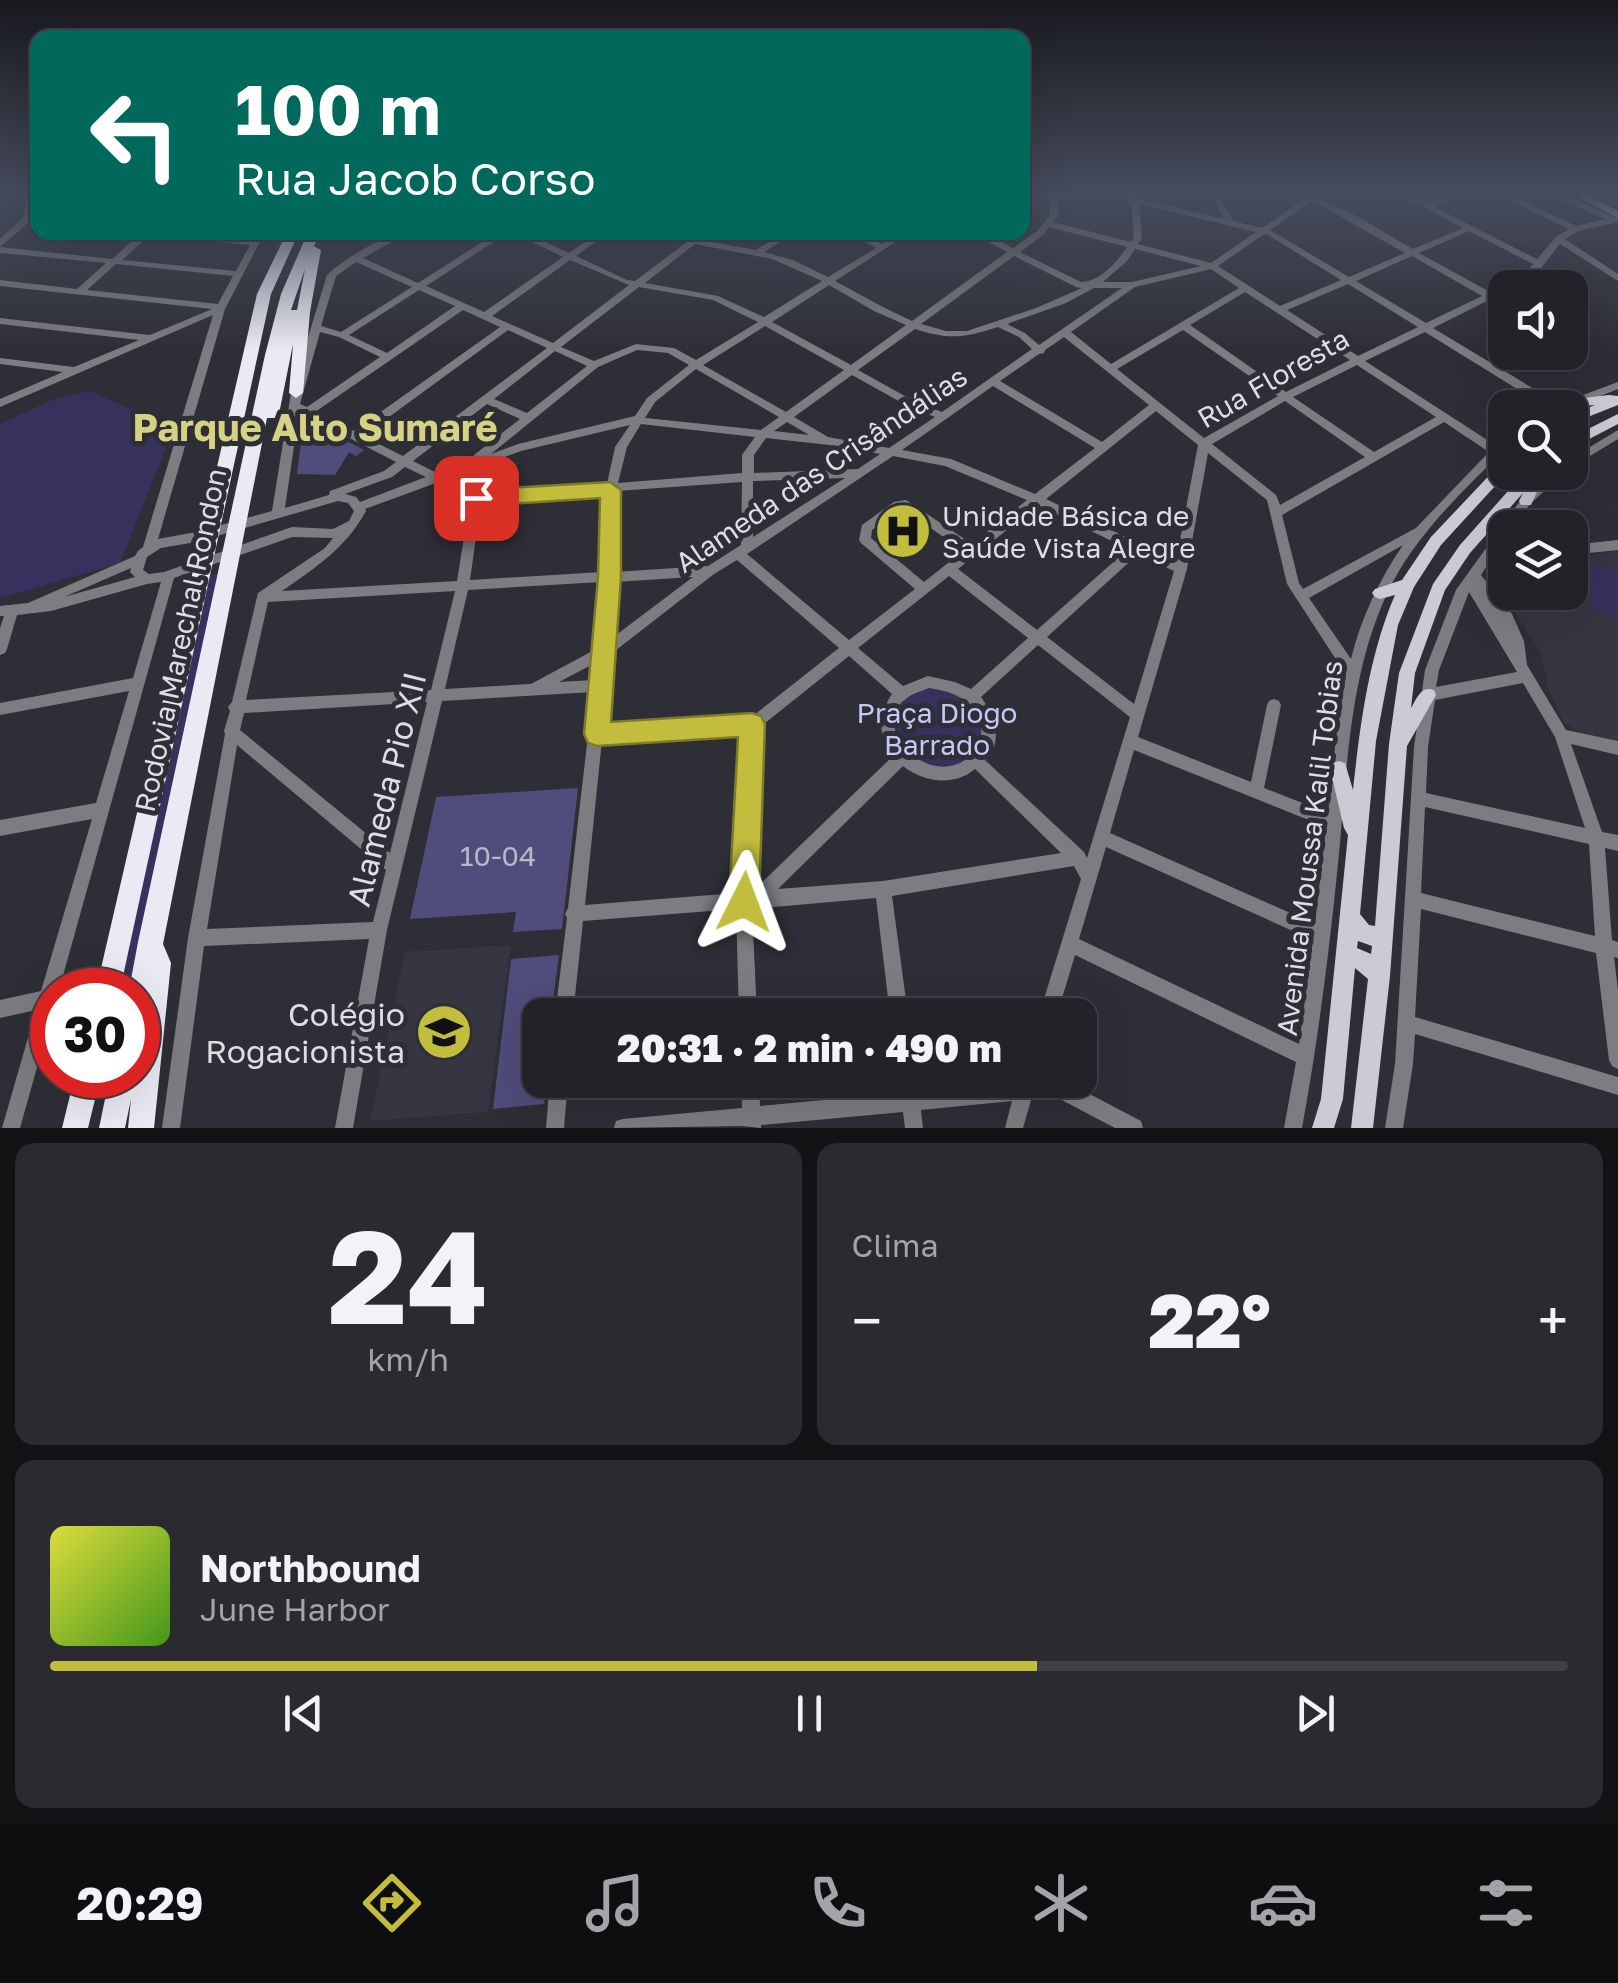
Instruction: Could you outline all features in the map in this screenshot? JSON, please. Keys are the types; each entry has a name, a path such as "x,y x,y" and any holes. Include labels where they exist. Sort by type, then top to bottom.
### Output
{"highway":[{"name":"Rodovia Marechal Rondon","path":"113,968 264,294 287,246"},
{"name":"Rodovia Marechal Rondon","path":"145,968 244,490 268,428 296,296 314,246"},
{"path":"296,400 316,246"},
{"path":"141,1128 159,963 150,942"},
{"path":"75,1128 82,1098"},
{"path":"112,1128 118,1098"}],"main road":[{"path":"1588,403 1618,399"},
{"path":"1588,412 1618,399"},
{"path":"1588,434 1618,418"},
{"path":"1324,1128 1332,1099 1356,840 1381,660 1390,624 1407,586 1488,472"},
{"path":"1362,1128 1407,673 1438,588 1465,549 1519,490"},
{"path":"1526,501 1530,490"},
{"path":"1380,593 1407,586"},
{"path":"1398,744 1428,695"},
{"path":"1339,769 1356,840"},
{"path":"1350,917 1362,933 1377,937 1384,934"},
{"path":"1345,957 1360,958 1380,976"}],"street":[{"path":"18,246 239,274"},
{"path":"80,291 134,246"},
{"path":"150,548 219,312 254,246"},
{"path":"278,514 296,400 332,274 343,264 383,246"},
{"path":"342,335 483,246"},
{"path":"549,246 637,285 715,298 766,322 908,402 943,416"},
{"path":"484,316 585,246"},
{"path":"30,606 137,560 150,548 278,514 378,478 688,246"},
{"path":"724,246 759,251 830,281 913,324 949,336 968,334 1092,288 1132,285 1212,266 1242,246"},
{"path":"759,251 768,246"},
{"path":"878,246 883,248"},
{"path":"566,998 605,651 610,490 621,447 634,420 651,400 694,366 887,246"},
{"path":"1003,246 1092,288"},
{"path":"901,693 744,552 748,455 762,434 783,417 1021,246"},
{"path":"1092,288 1134,246 1212,266 1488,444"},
{"path":"1290,246 1535,390"},
{"path":"1398,246 1488,295"},
{"path":"1282,309 1426,246"},
{"path":"1504,246 1540,264"},
{"name":"Rua Floresta","path":"1534,270 1555,246"},
{"path":"1568,246 1618,278"},
{"path":"358,260 594,365"},
{"path":"0,284 80,291 219,312"},
{"name":"Alameda das Crisândálias","path":"534,689 605,651 710,571 892,452 1132,285"},
{"path":"1110,369 1247,287"},
{"name":"Rua Floresta","path":"1053,998 1181,569 1204,443 1286,396 1488,295"},
{"path":"308,411 462,306"},
{"path":"0,402 219,312"},
{"path":"0,321 152,338"},
{"path":"998,322 1040,351"},
{"path":"355,436 508,326"},
{"path":"1184,326 1371,456"},
{"path":"316,328 342,335 388,357"},
{"path":"1066,334 1272,498 1293,584 1354,675"},
{"path":"469,465 594,365 619,352 654,347 670,350 783,417 807,436"},
{"path":"0,362 76,370"},
{"path":"994,382 1100,446"},
{"path":"1588,396 1618,385"},
{"path":"296,400 308,411 476,498 748,477 861,473"},
{"path":"487,400 528,418"},
{"path":"597,734 752,724 1156,405"},
{"path":"1276,513 1444,417"},
{"path":"171,1128 196,938 235,706 263,597 329,551 353,524 360,506 518,448 634,420 807,436 947,462 1038,500 1181,569"},
{"path":"1588,452 1618,434"},
{"path":"505,435 504,447 518,448"},
{"path":"1604,442 1618,450"},
{"name":"Alameda Pio XII","path":"344,1128 380,930 464,585 476,498 469,465"},
{"name":"Avenida Moussa Kalil Tobias","path":"1293,1128 1307,1058 1339,769 1354,675 1380,593 1418,531 1488,466"},
{"path":"1519,510 1539,490"},
{"path":"318,500 346,498 360,506"},
{"path":"923,588 865,540 866,528 898,505 906,504 971,550"},
{"path":"0,649 6,610 51,606 169,575 292,532 328,536 353,524"},
{"path":"1302,596 1418,531"},
{"path":"1588,548 1618,544"},
{"path":"972,696 1138,548"},
{"path":"1394,1128 1406,1024 1418,798 1432,670 1446,629 1488,556"},
{"path":"137,560 136,572 147,579"},
{"path":"1476,574 1488,568"},
{"path":"949,569 1138,714"},
{"path":"263,597 710,571"},
{"path":"1476,574 1522,674 1561,735 1596,838 1611,948 1618,1060"},
{"path":"56,968 169,575"},
{"path":"1428,695 1522,674"},
{"path":"944,683 972,696 988,722 990,736 977,762 964,770 931,773 901,758 886,731 886,716 901,693 914,686 944,683"},
{"path":"0,709 135,684"},
{"path":"235,706 599,686"},
{"path":"1256,792 1274,705"},
{"path":"748,998 752,724"},
{"path":"232,731 394,868"},
{"path":"1561,735 1618,748"},
{"path":"1130,742 1334,823"},
{"path":"749,901 901,758"},
{"path":"977,762 1078,858 1089,878"},
{"path":"1418,798 1618,843"},
{"path":"0,828 100,810"},
{"path":"1101,837 1321,935"},
{"path":"573,914 882,889 1078,858"},
{"path":"882,889 897,998"},
{"path":"1413,899 1611,948"},
{"path":"196,938 380,930"},
{"path":"1069,942 1307,1058"},
{"path":"0,1009 30,1003"},
{"path":"1406,1024 1618,1086"},
{"path":"11,1128 30,1060"},
{"path":"554,1128 557,1098"},
{"path":"911,1098 914,1128"},
{"path":"623,1128 751,1122 933,1098"},
{"path":"1014,1128 1023,1098"},
{"path":"1078,1098 1134,1128"}],"shaded area":[{"path":"1618,550 1618,742 1581,733 1564,723 1548,688 1541,652 1512,610 1588,610 1588,556"},
{"name":"Colégio Rogacionista","path":"511,945 488,1112 370,1121 405,952"}],"green space":[{"path":"90,391 174,428 120,563 0,598 0,424 54,399"},
{"path":"1588,562 1618,571 1618,617 1593,610"},
{"path":"222,573 137,968 119,968 207,576"},
{"name":"Praça Diogo Barrado","path":"939,684 971,698 987,732 976,760 936,772 890,739 900,699"}],"building":[{"path":"322,428 364,450 356,456 349,452 335,475 297,474 301,442"},
{"name":"Unidade Básica de Saúde Vista Alegre","path":"902,513 930,532 902,554 875,533"},
{"path":"578,788 562,929 513,932 516,912 410,919 436,797"},
{"path":"559,955 553,998 522,998 522,1098 544,1098 544,1104 493,1109 511,959"}],"place":[{"name":"Unidade Básica de Saúde Vista Alegre","path":"903,531"},
{"name":"Colégio Rogacionista","path":"444,1032"}],"district":[{"name":"Parque Alto Sumaré","path":"315,426"}],"route":[{"path":"476,498 610,490 610,577 597,734 752,724 744,902"}]}
